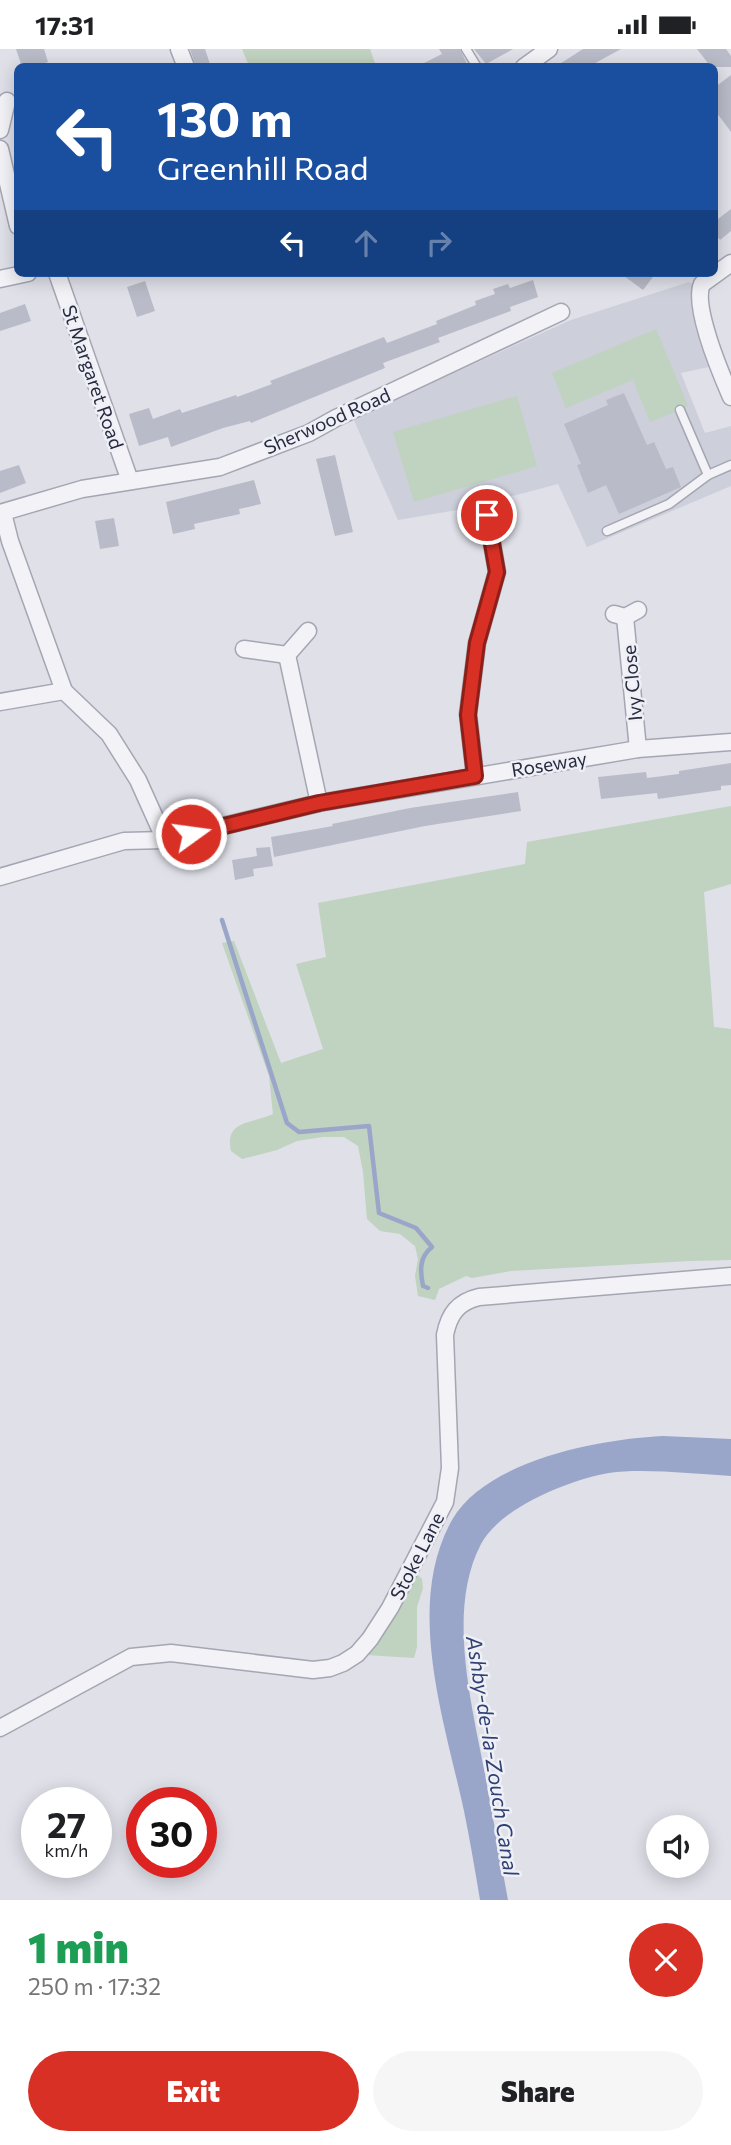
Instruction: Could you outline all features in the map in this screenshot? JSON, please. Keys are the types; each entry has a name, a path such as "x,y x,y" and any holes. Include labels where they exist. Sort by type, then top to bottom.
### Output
{"street":[{"path":"530,63 549,49"},
{"path":"0,130 7,101"},
{"path":"0,149 14,209"},
{"name":"St Margaret Road","path":"58,277 130,481"},
{"path":"709,277 702,284 699,300 718,365 731,397"},
{"name":"Sherwood Road","path":"1,513 82,489 220,467 309,433 561,312"},
{"path":"1,513 64,691 109,734 138,781 165,840"},
{"path":"475,776 468,715 477,643 497,572 487,515"},
{"name":"Ivy Close","path":"626,614 638,749"},
{"path":"287,655 308,631"},
{"path":"244,649 287,655"},
{"path":"287,655 319,803"},
{"path":"0,702 64,691"},
{"name":"Roseway","path":"0,877 124,841 165,840 319,803 638,749 731,742"},
{"name":"Stoke Lane","path":"0,1728 131,1657 171,1653 313,1670 330,1668 357,1654 390,1608 445,1502 450,1468 445,1335 448,1318 457,1308 466,1300 479,1297 731,1276"}],"lane":[{"path":"680,410 708,475"},
{"path":"607,531 669,504 708,475 731,465"}],"shaded area":[{"path":"689,282 700,289 718,365 681,373 705,433 731,426 731,486 587,547 558,484 463,509 398,520 353,418 571,320"}],"green space":[{"path":"242,49 370,49 375,63 248,63"},
{"path":"656,329 688,406 650,422 633,380 566,408 552,373"},
{"path":"517,396 537,466 414,502 393,432"},
{"path":"731,806 731,884 704,892 714,1027 731,1029 731,1260 511,1271 472,1278 466,1276 439,1289 435,1300 418,1296 415,1276 418,1259 415,1246 400,1234 380,1231 367,1219 358,1146 344,1137 323,1137 297,1141 277,1150 242,1159 231,1151 230,1141 236,1128 273,1114 269,1076 222,943 234,941 281,1063 323,1049 296,964 326,957 318,903 525,864 527,842"},
{"path":"418,1575 422,1579 423,1588 417,1607 417,1647 414,1658 366,1655 409,1584"}],"water":[{"path":"663,1436 731,1439 731,1476 637,1471 593,1477 556,1489 520,1507 504,1518 481,1544 465,1597 465,1655 473,1714 508,1900 480,1900 433,1664 431,1589 438,1554 452,1520 468,1499 490,1482 517,1468 578,1448"}],"building":[{"path":"16,49 44,49 48,62 45,63 21,63"},
{"path":"190,49 205,49 210,63 195,63"},
{"path":"439,49 460,49 467,63 424,63 442,54"},
{"path":"474,49 513,49 488,63"},
{"path":"583,49 621,49 595,63 561,63"},
{"path":"697,49 726,49 731,56 731,67 718,67 718,63 708,63"},
{"path":"731,75 731,132 718,114 718,85"},
{"path":"731,209 731,231 720,240 718,237 718,219"},
{"path":"625,277 653,277 643,290"},
{"path":"533,280 538,297 510,307 511,311 438,338 440,342 383,363 385,368 251,423 250,421 223,428 171,447 168,437 139,446 129,414 149,408 153,419 180,409 182,413 236,395 237,397 272,384 270,381 384,337 387,343 437,324 436,321 495,294 493,289 508,284 510,288"},
{"path":"145,281 155,311 137,317 127,287"},
{"path":"25,304 31,321 0,331 0,313"},
{"path":"624,393 647,445 654,442 666,469 673,467 681,487 619,514 606,485 588,493 577,465 581,464 564,424 608,405 606,400"},
{"path":"335,455 353,532 335,536 316,459"},
{"path":"19,465 26,483 0,493 0,471"},
{"path":"254,480 261,504 239,509 240,514 194,524 195,529 173,534 166,502"},
{"path":"114,518 119,546 100,549 95,521"},
{"path":"731,763 731,785 721,786 721,790 658,799 657,793 601,799 598,777 646,772 647,778"},
{"path":"518,792 521,811 425,826 274,857 271,837 410,808"},
{"path":"270,847 273,866 253,869 254,876 235,880 232,860 257,856 256,848"}],"waterway":[{"path":"222,920 287,1123 299,1132 369,1126 379,1213 416,1228 432,1247 425,1255 421,1275 423,1286 428,1288"}],"route":[{"path":"191,834 319,803 475,776 468,715 477,643 497,572 487,515"}],"water label":[{"name":"Ashby-de-la-Zouch Canal","path":"492,1756"}]}
